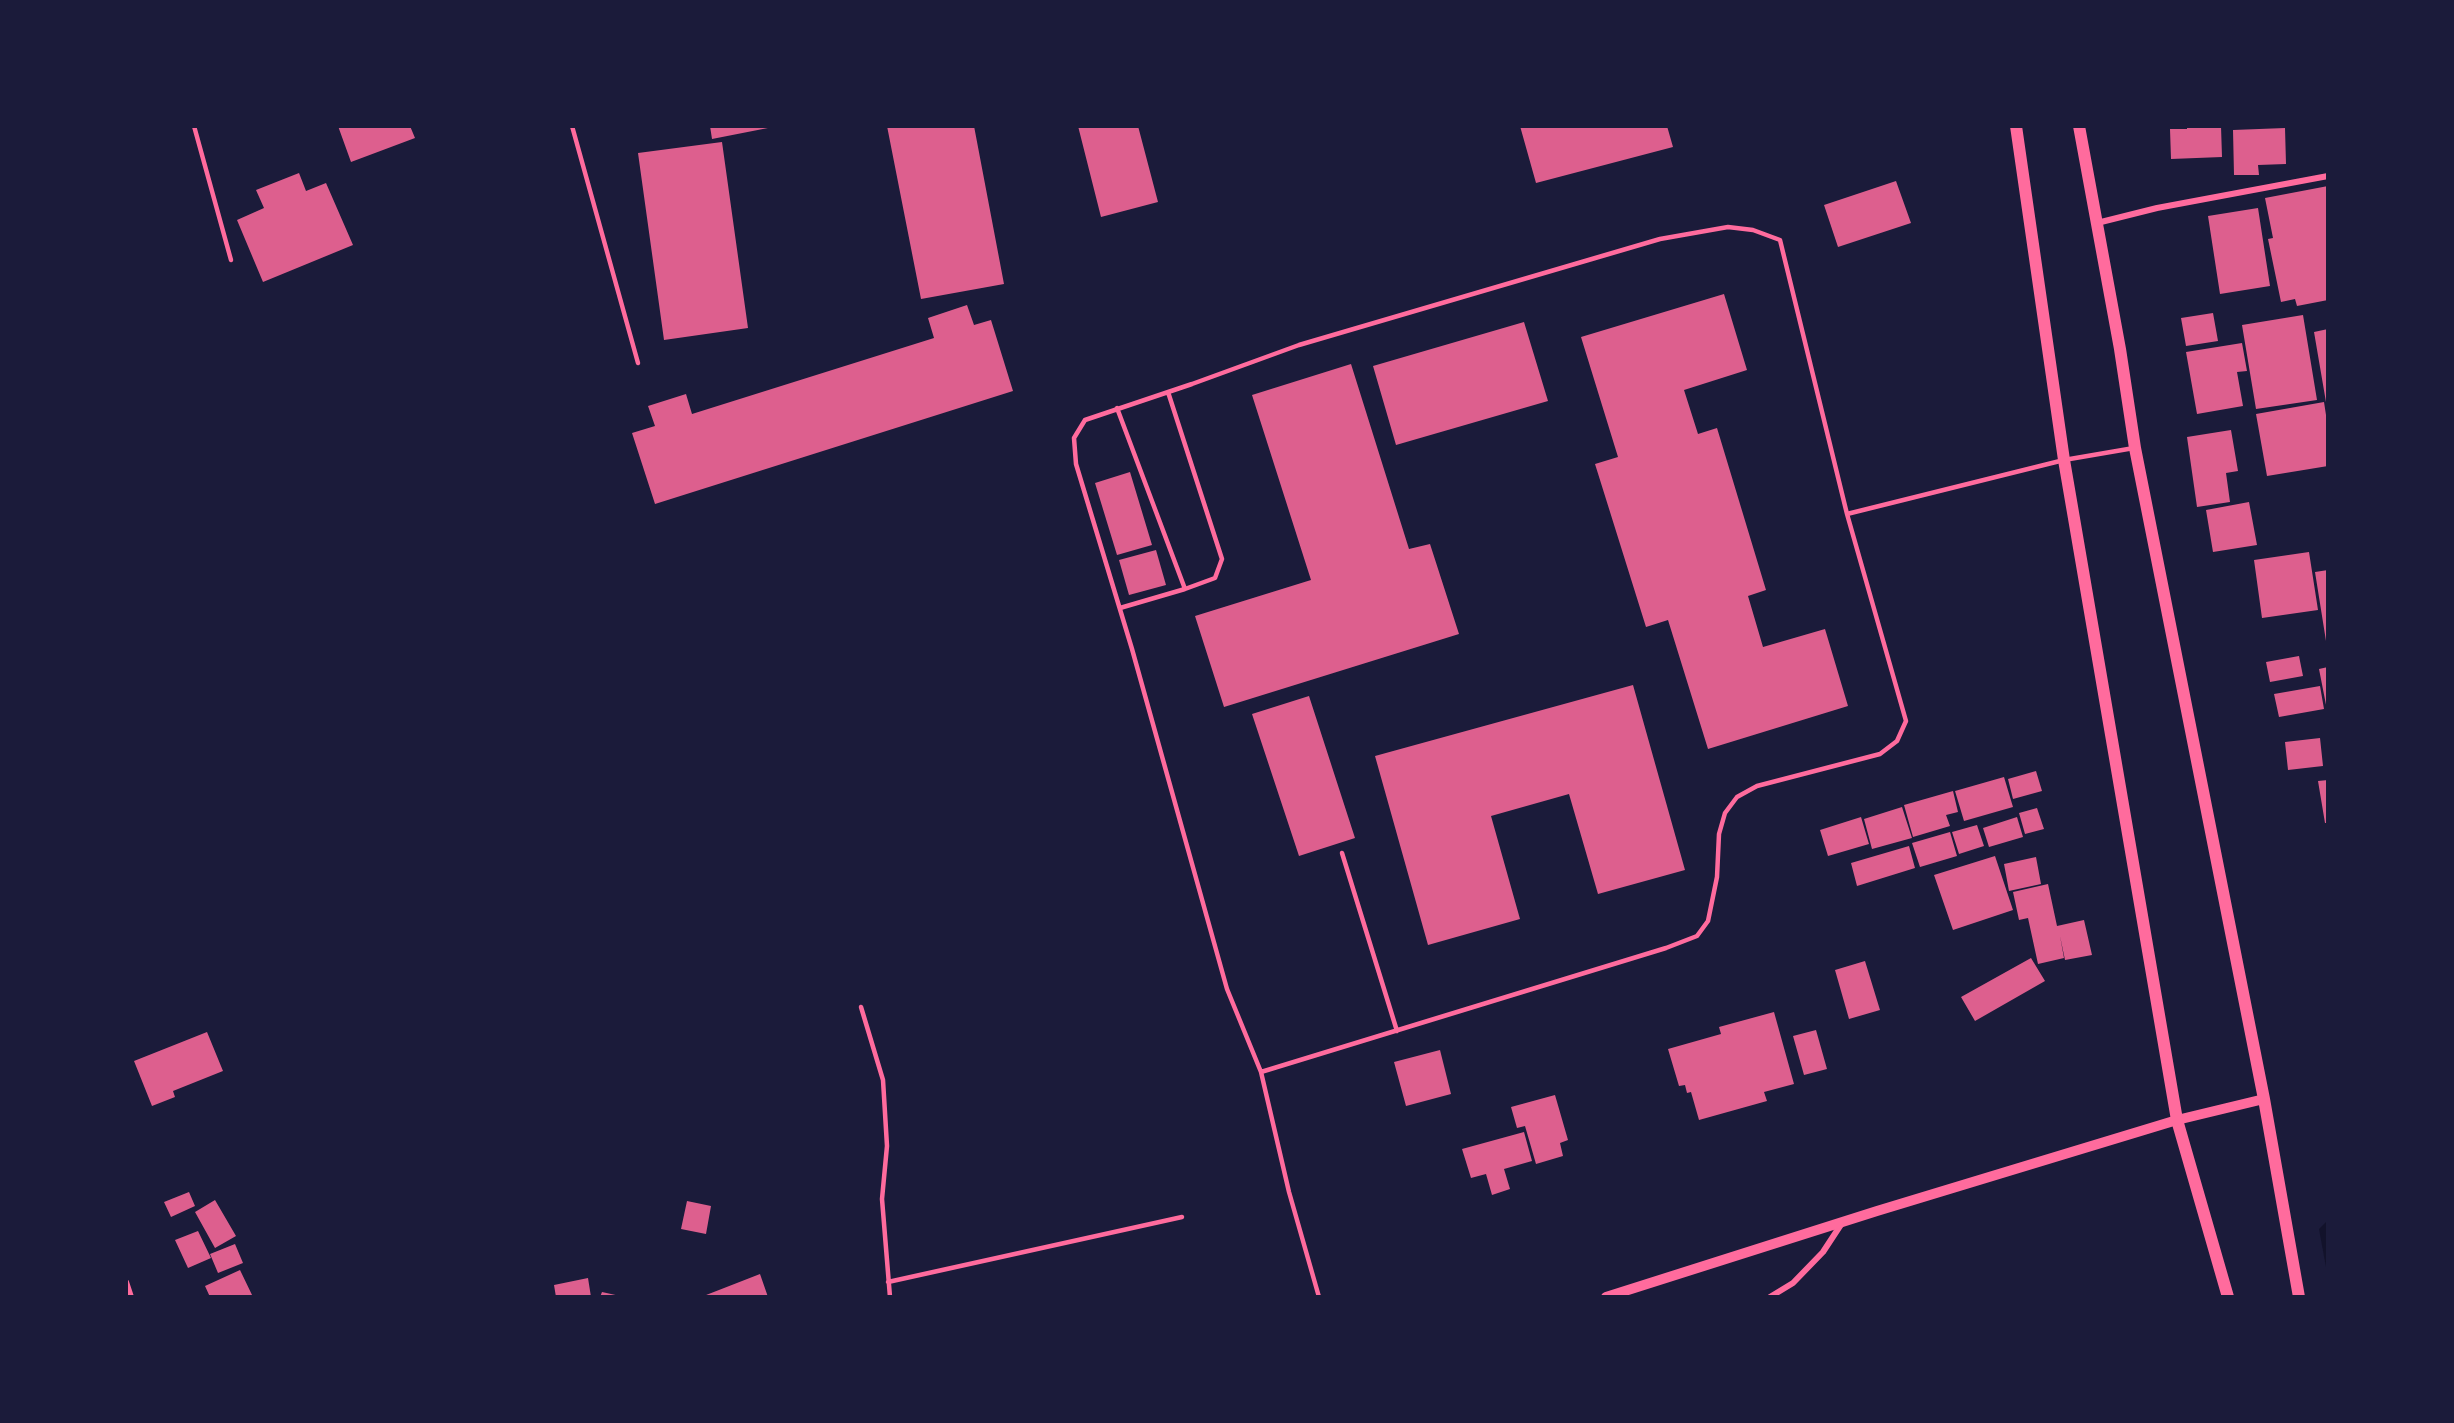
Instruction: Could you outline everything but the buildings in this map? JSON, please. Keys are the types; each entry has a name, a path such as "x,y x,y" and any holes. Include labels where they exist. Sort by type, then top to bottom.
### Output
{"main road":[{"path":"2016,126 2064,460 2177,1120 2228,1297"},
{"path":"2079,126 2120,350 2135,448 2264,1099 2299,1297"}],"street":[{"path":"2096,224 2157,208 2328,176"},
{"path":"1606,1297 1844,1221 2177,1120 2264,1099"},
{"path":"1770,1297 1793,1283 1823,1252 1844,1221"},
{"path":"126,1282 131,1297"}],"lane":[{"path":"194,126 231,260"},
{"path":"572,126 638,363"},
{"path":"1261,1072 1666,948 1697,936 1708,921 1717,877 1719,834 1725,813 1737,797 1756,786 1880,754 1898,741 1906,721 1847,514 1780,240 1753,230 1728,227 1660,238 1299,345 1085,420 1074,438 1076,464 1120,608 1227,989 1261,1072 1289,1192 1319,1297"},
{"path":"1120,608 1215,578 1222,559 1168,392"},
{"path":"1117,408 1185,589"},
{"path":"1847,514 2064,460 2135,448"},
{"path":"1342,853 1397,1031"},
{"path":"861,1007 883,1080 887,1146 882,1199 891,1297"},
{"path":"888,1282 1182,1217"}],"shaded area":[{"path":"2328,1220 2328,1278 2319,1229"}]}
